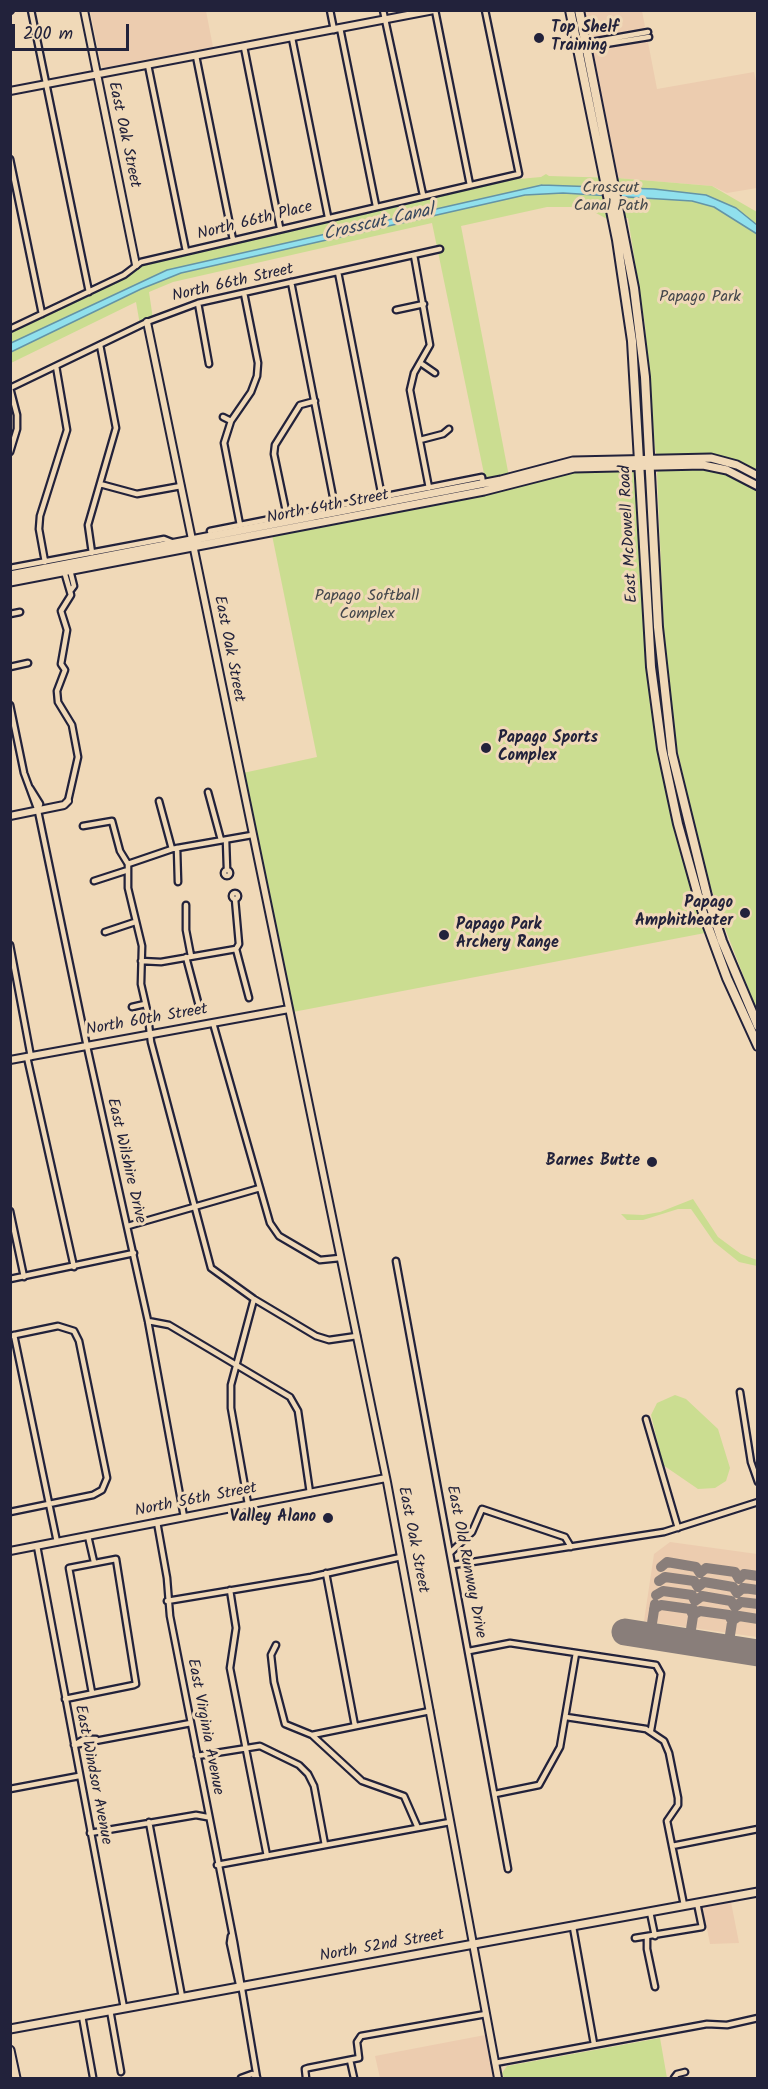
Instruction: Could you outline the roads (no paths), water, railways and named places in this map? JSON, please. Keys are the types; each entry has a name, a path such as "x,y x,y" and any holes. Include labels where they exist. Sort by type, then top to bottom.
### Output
{"main road":[{"name":"East McDowell Road","path":"570,10 606,186 629,319 640,462 651,667 662,749 678,824 703,913 727,978 758,1046"},
{"name":"East McDowell Road","path":"579,10 633,279 643,362 659,637 672,754 686,819 712,913 758,1026"},
{"path":"580,59 589,57"},
{"path":"633,279 629,319 635,327 643,362"},
{"path":"650,462 717,459 742,467 758,476"},
{"name":"North 64th Street","path":"10,575 67,568 193,544 588,460 650,462"},
{"path":"650,462 719,468 739,475 758,486"},
{"name":"North 64th Street","path":"336,512 496,488 549,470"},
{"name":"North 64th Street","path":"10,582 176,544 193,544"},
{"name":"North 52nd Street","path":"10,2029 758,1892"},
{"path":"10,2050 16,2079"}],"street":[{"path":"31,10 89,292"},
{"name":"East Oak Street","path":"84,10 136,265"},
{"path":"330,10 337,29 376,206"},
{"path":"383,10 423,195"},
{"path":"10,91 435,10 470,185"},
{"name":"North 66th Place","path":"10,329 129,272 136,265 280,228 519,174 485,10"},
{"path":"586,45 649,34"},
{"path":"292,38 328,217"},
{"path":"244,47 280,228"},
{"path":"196,56 233,240"},
{"path":"148,65 186,251"},
{"path":"10,159 42,314"},
{"name":"North 66th Street","path":"10,388 147,322 198,303 440,249"},
{"path":"414,255 430,345 422,364 414,373 410,390 429,488"},
{"path":"338,272 382,497"},
{"path":"291,282 336,512"},
{"path":"240,525 224,443 231,421 251,392 257,376 258,363 244,293"},
{"path":"198,303 209,364"},
{"path":"396,310 424,304"},
{"name":"East Oak Street","path":"147,322 386,1478 498,2079"},
{"path":"92,553 88,525 116,428 100,345"},
{"path":"422,364 435,373"},
{"path":"45,562 39,529 40,516 67,430 56,366"},
{"path":"407,368 414,373"},
{"path":"10,388 17,422 10,452"},
{"path":"287,516 274,454 275,445 298,409 315,401"},
{"path":"223,417 231,421"},
{"path":"420,440 443,434 448,429"},
{"name":"North 64th Street","path":"210,531 287,516 336,512 382,497 482,477 483,484"},
{"path":"100,484 137,494 181,486"},
{"name":"North 64th Street","path":"10,568 156,541 166,540 176,544"},
{"path":"10,816 64,805 68,801 78,757 72,724 58,702 57,691 65,670 62,664 67,630 61,611 71,595 67,587 67,568"},
{"path":"10,614 20,612"},
{"path":"10,667 28,663"},
{"name":"East Wilshire Drive","path":"10,705 24,773 40,804 38,811 87,1046 148,1321 184,1517"},
{"path":"208,792 224,840 227,869"},
{"path":"159,801 175,849 178,882"},
{"path":"83,826 112,821 120,851 128,867 128,888 142,946 141,984 152,1029 150,1035 206,1259 217,1274 316,1336 329,1340 357,1336"},
{"path":"94,881 175,849 252,835"},
{"path":"235,899 239,944 236,949 249,998"},
{"path":"186,905 190,980 200,1006"},
{"path":"105,932 135,922"},
{"path":"10,945 29,1057 74,1266"},
{"path":"141,961 161,962 236,949"},
{"path":"132,1007 145,1004"},
{"name":"North 60th Street","path":"10,1060 289,1009"},
{"path":"213,1023 270,1223 279,1236 320,1260 340,1258"},
{"path":"128,1226 260,1188"},
{"path":"10,1211 24,1277"},
{"path":"10,1279 134,1253"},
{"name":"East Old Runway Drive","path":"396,1261 508,1869"},
{"path":"248,1504 231,1408 231,1385 254,1299"},
{"path":"148,1321 169,1324 290,1396 298,1411 310,1493"},
{"path":"10,1512 49,1504 93,1495 102,1490 107,1473 79,1341 70,1328 58,1326 12,1336 49,1504 57,1542"},
{"path":"740,1392 751,1462 758,1482"},
{"path":"646,1419 678,1528"},
{"name":"North 56th Street","path":"10,1551 386,1478"},
{"path":"453,1565 678,1528 758,1502"},
{"path":"451,1552 472,1532 482,1509 565,1537 571,1547"},
{"name":"East Virginia Avenue","path":"157,1522 167,1578 167,1601 209,1813 207,1817 257,2078"},
{"path":"88,1536 94,1563"},
{"name":"East Windsor Avenue","path":"37,1546 124,2008"},
{"path":"167,1601 326,1573 401,1557"},
{"path":"65,1699 92,1694 136,1684 116,1559 69,1568 92,1694"},
{"path":"326,1573 356,1726"},
{"path":"230,1590 236,1629 229,1664 267,1856"},
{"path":"469,1651 510,1643 659,1668 660,1683 651,1730"},
{"path":"276,1645 271,1652 272,1663 283,1721 312,1735 362,1780 404,1796 418,1828"},
{"path":"495,1794 539,1785 562,1744 576,1653"},
{"path":"312,1735 430,1711"},
{"path":"566,1717 651,1730 664,1741 669,1753 678,1805 667,1821 684,1905"},
{"path":"74,1745 84,1739 101,1740 191,1723"},
{"path":"197,1756 246,1747 266,1747 299,1765 308,1774 316,1795 325,1845"},
{"path":"10,1789 79,1776"},
{"path":"90,1833 196,1815 207,1817"},
{"path":"149,1822 182,1997"},
{"path":"217,1865 450,1822"},
{"path":"672,1846 758,1829"},
{"path":"635,1938 647,1938 702,1927 698,1903"},
{"path":"650,1912 655,1936"},
{"path":"573,1927 594,2044"},
{"path":"647,1938 646,1949 655,1987"},
{"path":"110,2010 121,2072"},
{"path":"306,2079 305,2069 359,2058 358,2038 486,2014"},
{"path":"82,2016 93,2077"},
{"path":"495,2064 707,2024 727,2025 758,2018"},
{"path":"350,2060 354,2079"},
{"path":"674,2079 677,2074 685,2072"},
{"path":"241,2079 252,2074 257,2078"}],"water":[{"name":"Crosscut Canal","path":"542,185 654,189 706,195 736,208 757,225 757,234 714,207 692,201 563,193 525,195 181,273 141,289 11,352 11,343 167,270"}],"place":[{"name":"Top Shelf Training","path":"539,38"},
{"name":"Papago Sports Complex","path":"486,748"},
{"name":"Papago Amphitheater","path":"745,913"},
{"name":"Papago Park Archery Range","path":"444,935"},
{"name":"Barnes Butte","path":"652,1162"},
{"name":"Valley Alano","path":"328,1518"}],"park label":[{"name":"Crosscut Canal Path","path":"611,198"},
{"name":"Papago Park","path":"700,298"},
{"name":"Papago Softball Complex","path":"367,606"}]}
